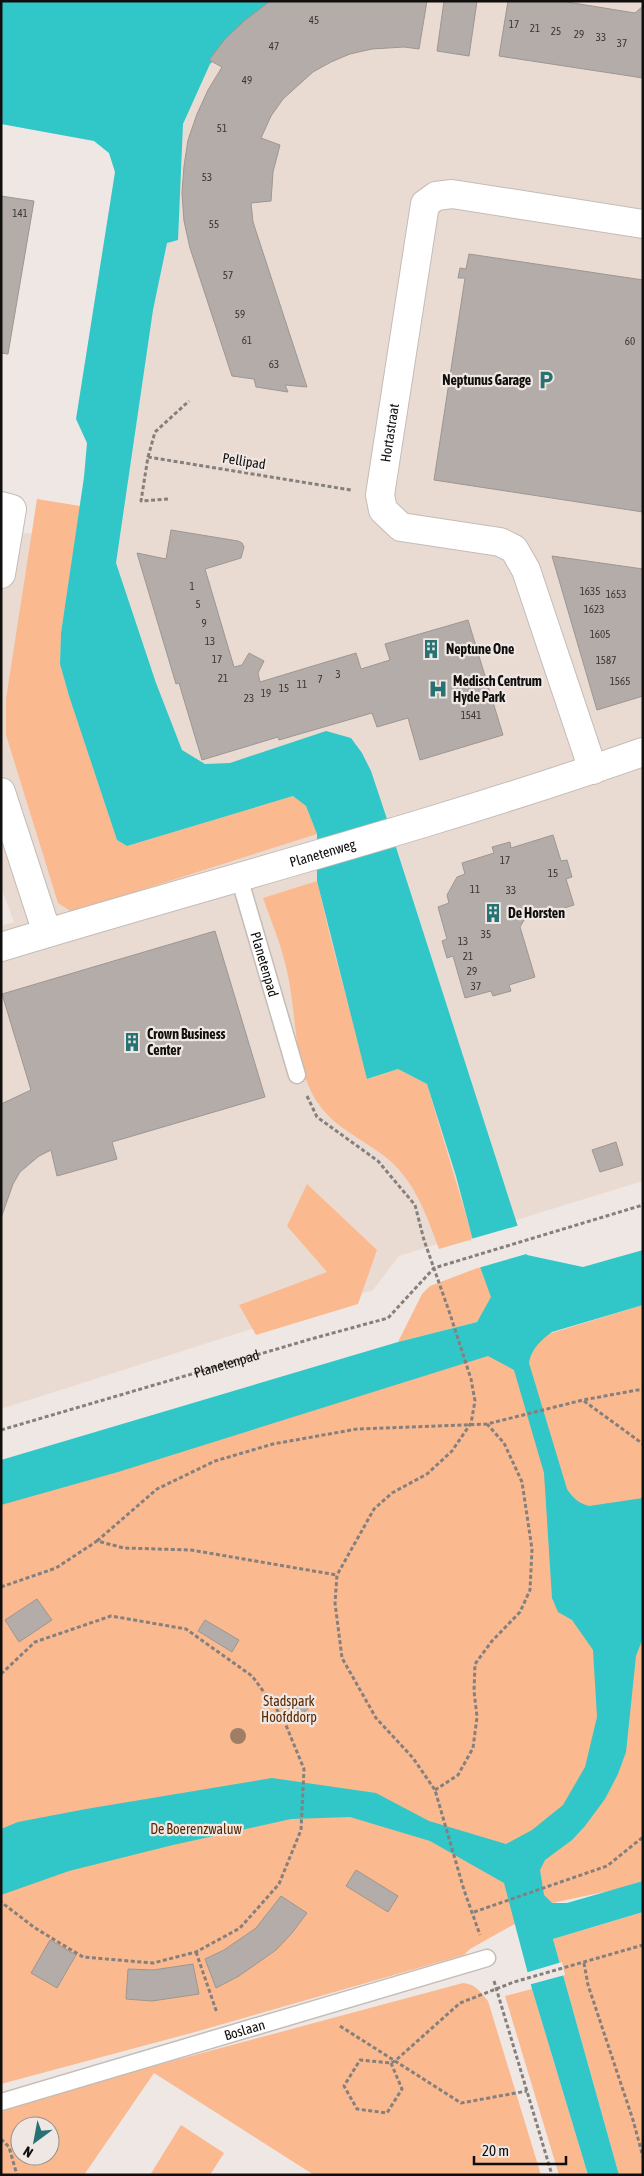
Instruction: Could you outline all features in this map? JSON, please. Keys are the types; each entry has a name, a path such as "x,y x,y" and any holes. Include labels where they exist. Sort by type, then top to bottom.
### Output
{"street":[{"name":"Hortastraat","path":"380,494 425,204 436,196 452,194 643,224"},
{"path":"380,494 383,510 401,527 500,542 514,549 526,570 593,770"},
{"path":"1,574 7,507"},
{"name":"Planetenweg","path":"1,947 398,830 593,770 643,752"},
{"path":"1,792 47,933"}],"lane":[{"name":"Planetenpad","path":"239,877 297,1075"},
{"name":"Boslaan","path":"1,2102 487,1958"}],"path":[{"path":"168,499 141,501 148,457 156,432 189,401"},
{"name":"Pellipad","path":"148,457 380,494"},
{"path":"297,1075 317,1117 378,1161 415,1204 424,1240 471,1379 475,1401 471,1423 452,1451 427,1474 392,1493 374,1509 337,1575 335,1603 342,1658 376,1718 413,1758 434,1790 487,1958"},
{"path":"434,1268 643,1205"},
{"name":"Planetenpad","path":"1,1430 388,1318 434,1268"},
{"path":"1,1587 56,1568 97,1541 157,1490 215,1461 273,1444 356,1429 471,1423 488,1424 509,1417 583,1400 643,1389"},
{"path":"583,1400 643,1444"},
{"path":"434,1790 458,1775 473,1748 477,1717 474,1691 475,1664 492,1641 520,1612 530,1590 532,1549 522,1482 504,1443 488,1424"},
{"path":"97,1541 124,1548 191,1550 337,1575"},
{"path":"1,1674 35,1642 111,1616 186,1628 252,1676 283,1718 304,1769 301,1830 279,1884 240,1928 196,1952 153,1963 83,1957 35,1928 2,1903"},
{"path":"474,1912 607,1866 643,1838"},
{"path":"391,2063 402,2089 387,2113 357,2109 344,2086 360,2060 391,2063 395,2061 460,2003 496,1988 643,1945"},
{"path":"196,1952 225,2036"},
{"path":"584,1963 588,1985 633,2120 643,2157"},
{"path":"496,1988 552,2175"},
{"path":"312,2009 461,2103 527,2092"},
{"path":"1,2139 9,2147 17,2175"}],"shaded area":[{"path":"238,1 643,1 643,1181 399,1256 373,1290 1,1409 1,926 14,922 1,887 1,531 83,538 143,110"}],"green space":[{"path":"37,499 80,506 61,633 60,664 117,840 127,846 293,796 306,806 317,834 72,912 58,903 6,735 6,699"},
{"path":"317,881 368,1079 398,1069 427,1084 473,1239 439,1249 418,1198 403,1174 383,1155 326,1114 311,1090 304,1074 284,958 263,898"},
{"path":"307,1184 377,1250 358,1304 256,1335 239,1305 327,1272 287,1226"},
{"path":"480,1267 492,1297 477,1322 398,1342 422,1294 430,1286"},
{"name":"Stadspark Hoofddorp","path":"643,1305 643,1881 618,1889 552,1903 470,1949 464,1955 195,2032 1,2084 1,1501"},
{"path":"643,1912 643,2175 619,2175 553,1939"},
{"path":"463,1983 475,1987 488,2001 541,2175 314,2175 154,2073 84,2175 1,2175 1,2107"},
{"path":"532,1989 588,2175 559,2175 505,1996"},
{"path":"181,2125 224,2153 210,2175 150,2175"}],"water":[{"path":"1,1 291,1 263,16 210,64 183,124 178,240 167,243 153,310 116,563 156,683 182,750 205,764 230,763 326,731 351,738 362,753 371,771 385,813 527,1255 583,1267 643,1250 643,1305 552,1332 537,1345 529,1363 567,1489 571,1495 579,1502 589,1506 643,1498 643,1638 636,1656 626,1752 618,1774 605,1799 585,1826 572,1840 545,1860 540,1870 544,1895 552,1903 567,1903 643,1881 643,1912 553,1939 619,2175 588,2175 532,1989 504,1883 430,1841 350,1817 291,1819 173,1845 69,1871 1,1895 1,1829 18,1822 86,1809 272,1778 376,1793 429,1821 506,1844 532,1830 563,1805 585,1767 597,1717 593,1650 572,1620 558,1612 552,1598 544,1473 514,1370 488,1356 118,1472 1,1505 1,1460 398,1342 477,1322 491,1297 480,1267 456,1176 427,1084 398,1069 367,1079 317,881 317,834 306,806 293,796 127,846 117,840 60,664 61,633 84,477 87,443 76,419 115,172 109,153 94,141 1,124"}],"pier":[{"path":"520,1225 530,1253 478,1268 471,1239"},
{"path":"562,1962 565,1975 528,1985 525,1973"}],"building":[{"path":"270,1 427,1 419,49 404,47 372,49 350,54 313,72 283,99 271,116 261,138 280,145 273,172 271,201 251,203 253,222 307,387 285,385 288,392 256,387 254,379 232,376 190,248 184,221 182,193 188,140 208,90 222,67 209,60 225,39"},
{"path":"444,1 477,1 469,56 437,51"},
{"path":"508,1 561,1 635,13 643,6 643,78 499,56"},
{"path":"1,196 34,201 8,354 1,353"},
{"name":"Neptunus Garage","path":"469,254 643,280 643,512 434,480 465,278 458,278 460,268 466,269"},
{"name":"Neptune One","path":"171,530 238,541 244,547 241,558 205,569 234,667 242,665 249,653 264,661 258,673 260,682 356,653 361,669 390,660 385,644 468,620 503,735 420,760 408,718 377,727 372,713 279,740 278,737 202,760 179,683 176,684 137,553 166,559"},
{"path":"552,556 643,569 643,696 597,710"},
{"name":"De Horsten","path":"553,835 561,861 567,860 572,877 566,879 574,905 524,920 520,927 535,977 509,985 511,991 493,996 491,991 465,998 453,956 447,958 442,941 447,939 438,907 449,903 447,895 457,877 465,874 462,863 494,853 492,847 510,842 511,848"},
{"name":"Crown Business Center","path":"215,931 265,1097 112,1142 117,1159 57,1176 51,1150 39,1156 20,1172 13,1184 1,1218 1,1104 31,1090 2,994"},
{"path":"616,1142 623,1165 600,1172 592,1150"},
{"path":"37,1599 52,1620 19,1642 5,1620"},
{"path":"205,1620 239,1640 232,1652 198,1631"},
{"path":"298,1696 308,1709 300,1715 302,1721 297,1723 286,1704"},
{"path":"356,1870 398,1896 388,1912 346,1886"},
{"path":"281,1896 307,1913 276,1950 239,1976 216,1988 205,1959 224,1950 256,1928"},
{"path":"50,1940 76,1955 57,1988 31,1973"},
{"path":"193,1964 199,1994 152,2001 126,1999 128,1969 153,1970"}],"place":[{"name":"Neptunus Garage","path":"546,380"},
{"name":"Neptune One","path":"431,649"},
{"name":"Medisch Centrum Hyde Park","path":"438,689"},
{"name":"De Horsten","path":"493,913"},
{"name":"Crown Business Center","path":"132,1042"}],"park label":[{"name":"De Boerenzwaluw","path":"196,1829"}]}
